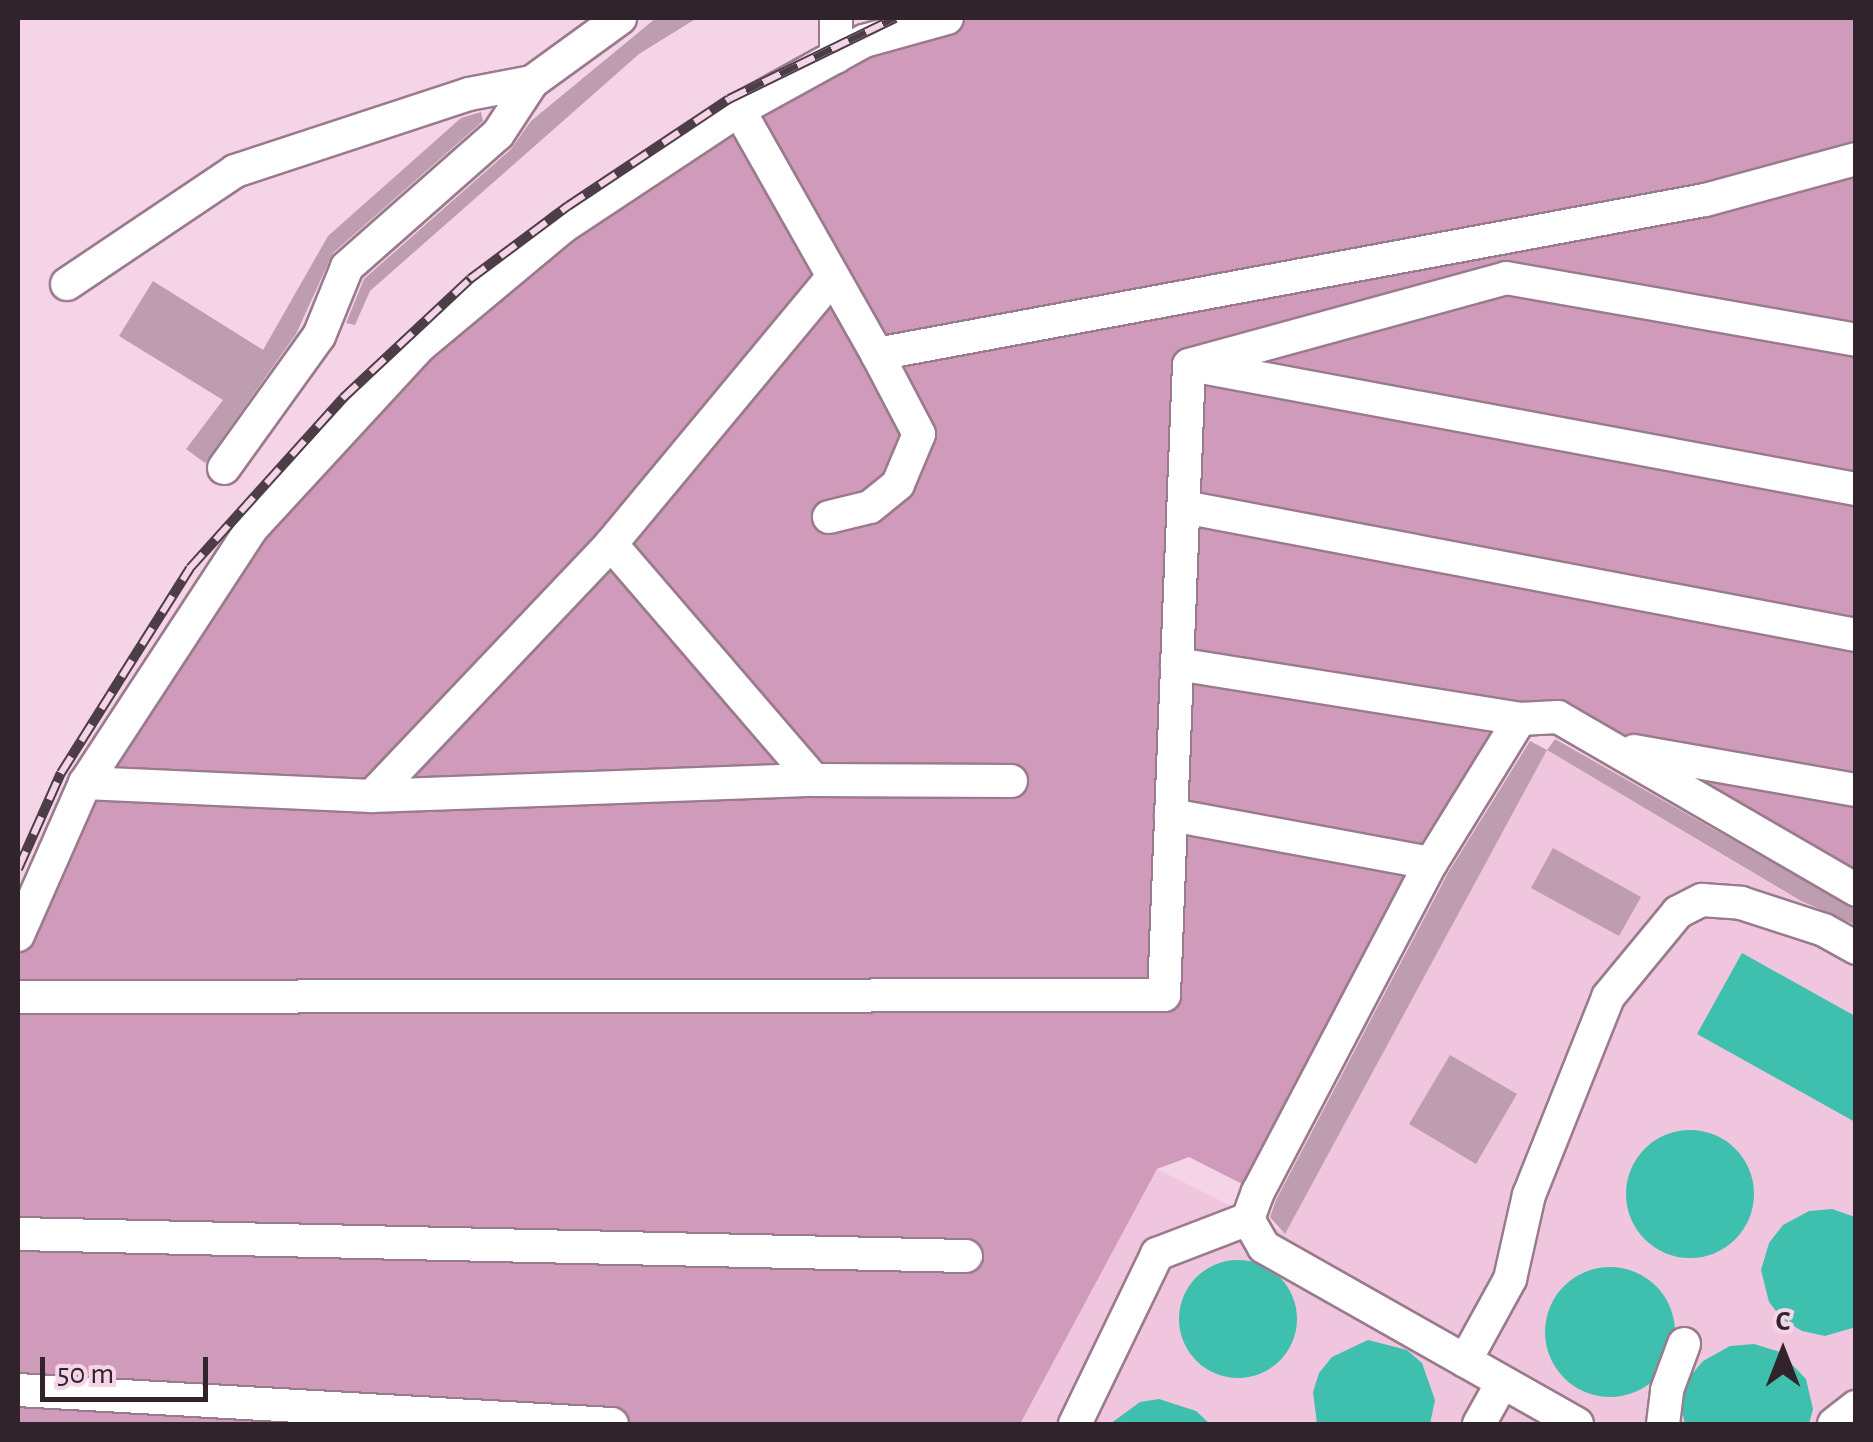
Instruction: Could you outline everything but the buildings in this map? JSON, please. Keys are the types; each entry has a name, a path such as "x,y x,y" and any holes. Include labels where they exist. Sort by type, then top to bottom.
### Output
{"street":[{"path":"224,468 319,336 347,267 498,134 532,82 620,18"},
{"path":"836,18 836,57"},
{"path":"18,935 86,783 252,528 420,346 564,226 738,110 864,41 947,18"},
{"path":"67,284 235,172 468,94 532,82"},
{"path":"738,110 919,434 898,484 870,506 829,517"},
{"path":"877,354 1706,200 1856,159"},
{"path":"372,796 611,544 833,276"},
{"path":"1189,365 1506,278 1856,340"},
{"path":"1189,365 1856,489"},
{"path":"18,997 1164,995 1189,365"},
{"path":"1184,506 1856,635"},
{"path":"611,544 814,780"},
{"path":"1177,664 1520,719 1558,717 1856,890"},
{"path":"1075,1424 1157,1254 1248,1219 1431,863 1520,719"},
{"path":"1614,747 1856,790"},
{"path":"86,783 372,796 814,780 1011,781"},
{"path":"1171,815 1431,863"},
{"path":"1465,1362 1510,1278 1530,1195 1608,997 1678,912 1702,900 1741,902 1824,930 1856,948"},
{"path":"1248,1219 1264,1247 1577,1424"},
{"path":"18,1234 966,1256"},
{"path":"1663,1424 1667,1390 1684,1344"},
{"path":"1479,1424 1502,1382"},
{"path":"18,1390 612,1424"},
{"path":"1834,1424 1856,1407"}],"shaded area":[{"path":"947,18 1855,18 1855,890 1614,747 1520,719 1258,1192 1189,1157 1157,1169 1020,1424 18,1424 18,935 85,783 253,528 420,346 739,110"},
{"path":"1547,750 1855,934 1855,1424 1020,1424 1157,1169 1285,1233"},
{"path":"1742,953 1855,1016 1855,1122 1697,1034"},
{"path":"1690,1130 1715,1135 1736,1148 1749,1169 1754,1194 1749,1219 1736,1240 1715,1253 1690,1258 1665,1253 1644,1240 1631,1219 1626,1194 1631,1169 1644,1148 1665,1135"},
{"path":"1832,1209 1855,1217 1856,1327 1825,1336 1802,1331 1782,1319 1769,1302 1761,1270 1769,1243 1783,1225 1809,1211"},
{"path":"1238,1260 1261,1265 1280,1277 1292,1296 1297,1319 1292,1342 1280,1361 1261,1373 1238,1378 1215,1373 1196,1361 1184,1342 1179,1319 1184,1296 1196,1277 1215,1265"},
{"path":"1610,1267 1635,1272 1656,1286 1670,1307 1675,1332 1670,1357 1656,1378 1635,1392 1610,1397 1585,1392 1564,1378 1550,1357 1545,1332 1550,1307 1564,1286 1585,1272"},
{"path":"1368,1340 1407,1350 1422,1363 1435,1400 1430,1424 1317,1424 1313,1392 1319,1373 1332,1357"},
{"path":"1754,1344 1780,1352 1806,1379 1813,1409 1809,1424 1685,1424 1681,1407 1688,1379 1703,1361 1730,1346"},
{"path":"1159,1399 1196,1411 1210,1424 1110,1424 1140,1402"}],"railway":[{"path":"18,869 61,773 190,568 343,398 470,279 568,206 729,99 895,18"}]}
